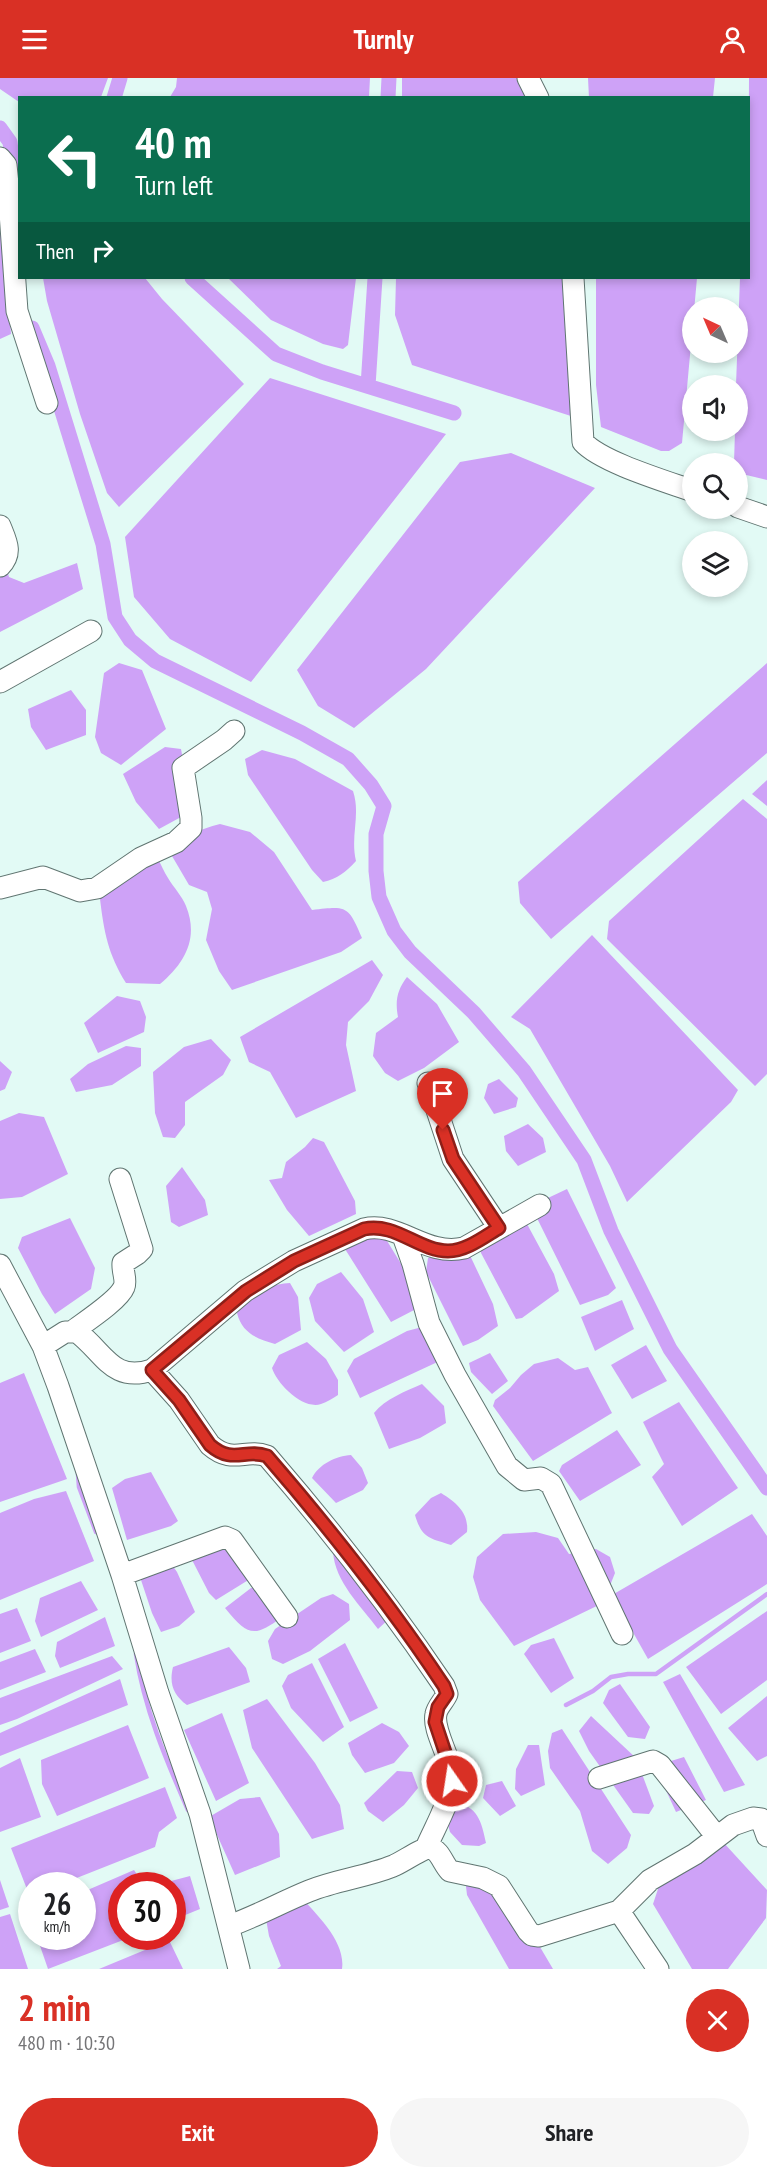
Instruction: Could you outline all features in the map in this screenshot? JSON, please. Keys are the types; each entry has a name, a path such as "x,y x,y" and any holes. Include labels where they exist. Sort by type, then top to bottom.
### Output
{"street":[{"path":"528,78 537,96"},
{"path":"0,158 6,165 17,311 47,403"},
{"path":"573,279 583,442 590,450 649,476 682,487"},
{"path":"748,510 767,517"},
{"path":"0,526 9,549 6,560 0,566"},
{"path":"0,682 91,632"},
{"path":"0,888 43,877 80,891 87,891 97,888 141,858 176,842 191,828 183,768 234,731"},
{"path":"428,1083 453,1159 499,1228"},
{"path":"43,1346 65,1332 73,1331 122,1291 125,1281 123,1263 142,1249 120,1179"},
{"path":"73,1331 81,1335 116,1368 127,1374 136,1375 152,1370 246,1291 294,1261 364,1229 375,1227 386,1229 447,1251 464,1248 540,1205"},
{"path":"403,1236 413,1263 429,1323 455,1375 507,1466 524,1480 541,1478 551,1484 622,1634"},
{"path":"0,1265 43,1346 122,1575 158,1694 200,1814 240,1969"},
{"path":"152,1370 179,1400 210,1445 233,1456 259,1454 267,1456 324,1522 411,1636 444,1686 447,1694 438,1707 435,1722 449,1764 452,1781 426,1848"},
{"path":"122,1575 225,1537 232,1540 287,1617"},
{"path":"599,1778 653,1761 660,1765 717,1838"},
{"path":"229,1926 309,1891 397,1864 426,1848 432,1848 450,1871 492,1881 499,1886 528,1931 532,1935 545,1934 619,1911 650,1880 696,1854 733,1825 758,1817 765,1826 767,1836"},
{"path":"619,1911 658,1969"}],"shaded area":[{"path":"0,78 108,78 101,96 18,96 18,101 0,89"},
{"path":"177,78 370,78 369,96 171,96 176,87"},
{"path":"402,78 522,78 529,96 402,96"},
{"path":"588,78 715,78 713,96 589,96"},
{"path":"749,78 767,78 767,480 748,475 748,453 734,453 735,441 748,441 748,375 736,375 737,363 748,363 748,297 739,297 740,279 750,279"},
{"path":"0,192 11,334 0,339"},
{"path":"43,279 146,279 162,299 244,384 119,507 107,493 80,414 47,301"},
{"path":"229,279 356,279 348,345 343,349 323,344 271,320"},
{"path":"396,279 569,279 574,417 412,365 395,315"},
{"path":"596,279 697,279 695,297 682,297 682,363 689,363 688,375 682,375 682,443 669,451 661,451 601,427 596,385"},
{"path":"270,378 446,434 251,682 170,639 134,597 125,537"},
{"path":"511,453 595,488 426,669 354,728 318,706 297,670 460,462"},
{"path":"3,557 9,577 24,583 77,563 83,589 0,632 0,558"},
{"path":"119,663 142,670 166,729 121,765 101,753 95,737 104,673"},
{"path":"767,663 767,753 551,939 520,903 518,882"},
{"path":"71,690 86,710 86,735 46,750 31,727 28,709"},
{"path":"165,747 181,749 192,811 159,829 136,802 123,774"},
{"path":"262,750 295,759 353,791 356,809 354,852 356,861 333,879 323,882 312,870 248,775 245,759"},
{"path":"767,780 767,806 752,794"},
{"path":"743,799 767,819 767,1074 755,1086 607,939 609,921"},
{"path":"220,824 250,832 274,852 312,910 340,908 345,910 353,919 362,938 341,952 232,990 219,971 206,940 212,909 207,892 189,885 172,856 185,839 205,828"},
{"path":"157,857 186,906 190,918 190,939 183,959 160,984 126,983 108,942 100,899 118,876"},
{"path":"592,935 738,1090 731,1102 627,1202 610,1166 530,1029 511,1017"},
{"path":"372,960 383,975 369,1001 348,1022 346,1045 356,1091 296,1118 270,1072 249,1062 240,1037"},
{"path":"407,977 437,1004 459,1042 424,1068 398,1081 385,1073 373,1056 376,1033 398,1017 398,996"},
{"path":"117,996 140,1001 146,1017 144,1032 98,1053 84,1023"},
{"path":"211,1039 231,1060 223,1075 185,1102 185,1125 175,1138 163,1137 155,1113 153,1072 184,1047"},
{"path":"126,1046 141,1048 141,1066 112,1085 76,1092 70,1079 88,1064"},
{"path":"0,1061 12,1072 5,1089 0,1091"},
{"path":"499,1079 518,1098 516,1107 494,1114 484,1098 488,1084"},
{"path":"19,1113 44,1117 68,1174 22,1197 0,1199 0,1121"},
{"path":"528,1124 543,1138 546,1152 518,1166 506,1151 504,1136"},
{"path":"313,1138 324,1142 355,1201 356,1214 309,1236 287,1210 269,1180 282,1178 286,1162"},
{"path":"182,1167 205,1200 208,1215 179,1227 171,1222 166,1186"},
{"path":"567,1189 616,1288 608,1295 580,1305 531,1206"},
{"path":"520,1211 554,1274 559,1291 522,1318 516,1319 481,1253 479,1240"},
{"path":"70,1218 95,1268 91,1289 55,1314 18,1248 22,1237"},
{"path":"381,1231 411,1280 418,1308 391,1322 345,1249"},
{"path":"466,1247 493,1304 498,1326 478,1340 463,1346 426,1272 428,1258 447,1248"},
{"path":"341,1272 363,1299 374,1332 344,1352 315,1321 309,1298 317,1284"},
{"path":"290,1283 298,1297 301,1330 275,1344 262,1340 246,1330 237,1313 243,1306 254,1295 266,1288"},
{"path":"622,1300 634,1329 595,1351 581,1317"},
{"path":"426,1326 444,1359 360,1398 347,1371 354,1359 407,1331"},
{"path":"307,1342 326,1359 338,1380 338,1395 321,1404 306,1403 292,1394 279,1381 272,1368 279,1355"},
{"path":"646,1345 667,1381 632,1399 611,1365"},
{"path":"490,1353 508,1381 492,1394 471,1372 469,1363"},
{"path":"558,1358 575,1370 588,1367 612,1413 533,1461 493,1406 495,1400 534,1364"},
{"path":"24,1373 67,1479 0,1502 0,1383"},
{"path":"422,1384 444,1406 446,1423 420,1438 389,1449 374,1413 390,1400"},
{"path":"679,1402 738,1488 682,1526 652,1477 664,1464 643,1422"},
{"path":"617,1430 641,1465 580,1501 559,1471 562,1465"},
{"path":"351,1455 362,1468 368,1483 363,1490 336,1503 312,1478 328,1462"},
{"path":"151,1472 178,1521 171,1526 127,1540 112,1488 125,1479"},
{"path":"66,1491 94,1561 0,1600 0,1513 34,1499"},
{"path":"441,1493 461,1509 466,1519 467,1532 451,1545 432,1539 424,1533 415,1515 431,1498"},
{"path":"752,1514 767,1536 767,1584 648,1659 612,1595"},
{"path":"536,1532 558,1538 569,1554 596,1549 610,1557 615,1573 603,1603 514,1646 480,1600 473,1577 477,1557 503,1534"},
{"path":"233,1536 250,1579 216,1600 209,1593 190,1556"},
{"path":"346,1543 353,1544 367,1560 380,1578 389,1597 391,1617 378,1629 350,1593 338,1573 333,1552"},
{"path":"170,1562 195,1612 179,1626 161,1632 140,1577"},
{"path":"81,1581 98,1610 41,1637 35,1621 40,1598"},
{"path":"267,1586 282,1617 258,1631 246,1629 225,1608 251,1588"},
{"path":"333,1594 349,1604 350,1620 310,1651 283,1664 272,1659 268,1641 275,1629 321,1598"},
{"path":"17,1608 31,1641 0,1653 0,1614"},
{"path":"767,1611 767,1680 721,1714 686,1667"},
{"path":"105,1617 115,1646 60,1668 55,1656 57,1642"},
{"path":"554,1638 574,1678 551,1693 524,1654 531,1645"},
{"path":"345,1643 378,1708 350,1722 318,1659"},
{"path":"229,1647 246,1668 250,1682 187,1705 178,1697 173,1688 173,1667"},
{"path":"35,1649 46,1672 0,1690 0,1662"},
{"path":"112,1656 123,1669 0,1725 0,1698"},
{"path":"312,1663 344,1727 323,1742 291,1708 282,1686 288,1675"},
{"path":"680,1674 745,1785 724,1792 663,1682"},
{"path":"120,1679 128,1705 0,1756 0,1733"},
{"path":"620,1684 650,1727 645,1739 628,1737 603,1703 609,1690"},
{"path":"767,1696 767,1756 757,1761 728,1728"},
{"path":"267,1699 315,1763 340,1805 344,1829 312,1839 252,1748 243,1710"},
{"path":"222,1713 249,1783 216,1801 184,1730"},
{"path":"591,1716 636,1758 654,1806 649,1814 633,1813 589,1751 579,1731"},
{"path":"382,1723 399,1732 409,1746 394,1763 365,1773 352,1755 348,1743"},
{"path":"128,1725 149,1778 57,1816 42,1784 41,1760"},
{"path":"562,1729 631,1835 627,1848 608,1864 592,1851 580,1811 550,1768 548,1751 552,1733"},
{"path":"528,1745 539,1745 545,1785 521,1796 515,1789 516,1769"},
{"path":"684,1757 706,1800 676,1812 657,1771 671,1761"},
{"path":"20,1758 41,1817 0,1832 0,1768"},
{"path":"397,1771 412,1772 418,1788 404,1805 383,1822 368,1811 364,1803"},
{"path":"502,1781 516,1806 500,1816 483,1798 486,1785"},
{"path":"165,1787 177,1818 159,1832 155,1847 92,1872 20,1872 11,1848"},
{"path":"260,1797 279,1834 280,1857 235,1875 209,1817 240,1799"},
{"path":"454,1802 468,1807 477,1816 486,1843 479,1846 462,1845 450,1832 444,1811"},
{"path":"723,1842 767,1890 766,1918 728,1969 692,1969 653,1904 659,1886"},
{"path":"497,1874 553,1969 509,1969 467,1895 465,1878"},
{"path":"190,1876 200,1909 186,1915 186,1877"},
{"path":"0,1880 9,1907 0,1910"},
{"path":"108,1881 108,1946 48,1969 41,1950 96,1950 96,1886"},
{"path":"301,1897 335,1939 340,1949 342,1969 277,1969 281,1966 269,1936 266,1919"},
{"path":"10,1914 18,1938 18,1950 22,1950 28,1969 0,1969 0,1917"},
{"path":"145,1950 174,1950 183,1969 99,1969"}],"waterway":[{"path":"115,96 120,78"},
{"path":"388,96 389,78"},
{"path":"0,128 10,142 14,175"},
{"path":"193,279 276,354 322,372 454,413"},
{"path":"368,386 375,279"},
{"path":"32,328 48,366 103,544 115,617 130,640 155,661 302,733 348,759 371,785 384,806 376,834 376,871 379,897 394,931 410,952 474,1013 524,1071 584,1160 611,1231 670,1349 767,1488"},
{"path":"78,1474 79,1487 96,1532"},
{"path":"566,1705 593,1691 611,1677 628,1674 656,1674 767,1594"},
{"path":"136,1654 150,1714 188,1810"}],"route":[{"path":"443,1130 453,1159 499,1228 464,1248 447,1251 386,1229 375,1227 364,1229 294,1261 246,1291 152,1370 179,1400 210,1445 233,1456 259,1454 267,1456 324,1522 411,1636 447,1694 438,1707 435,1722 449,1764 452,1781"}]}
